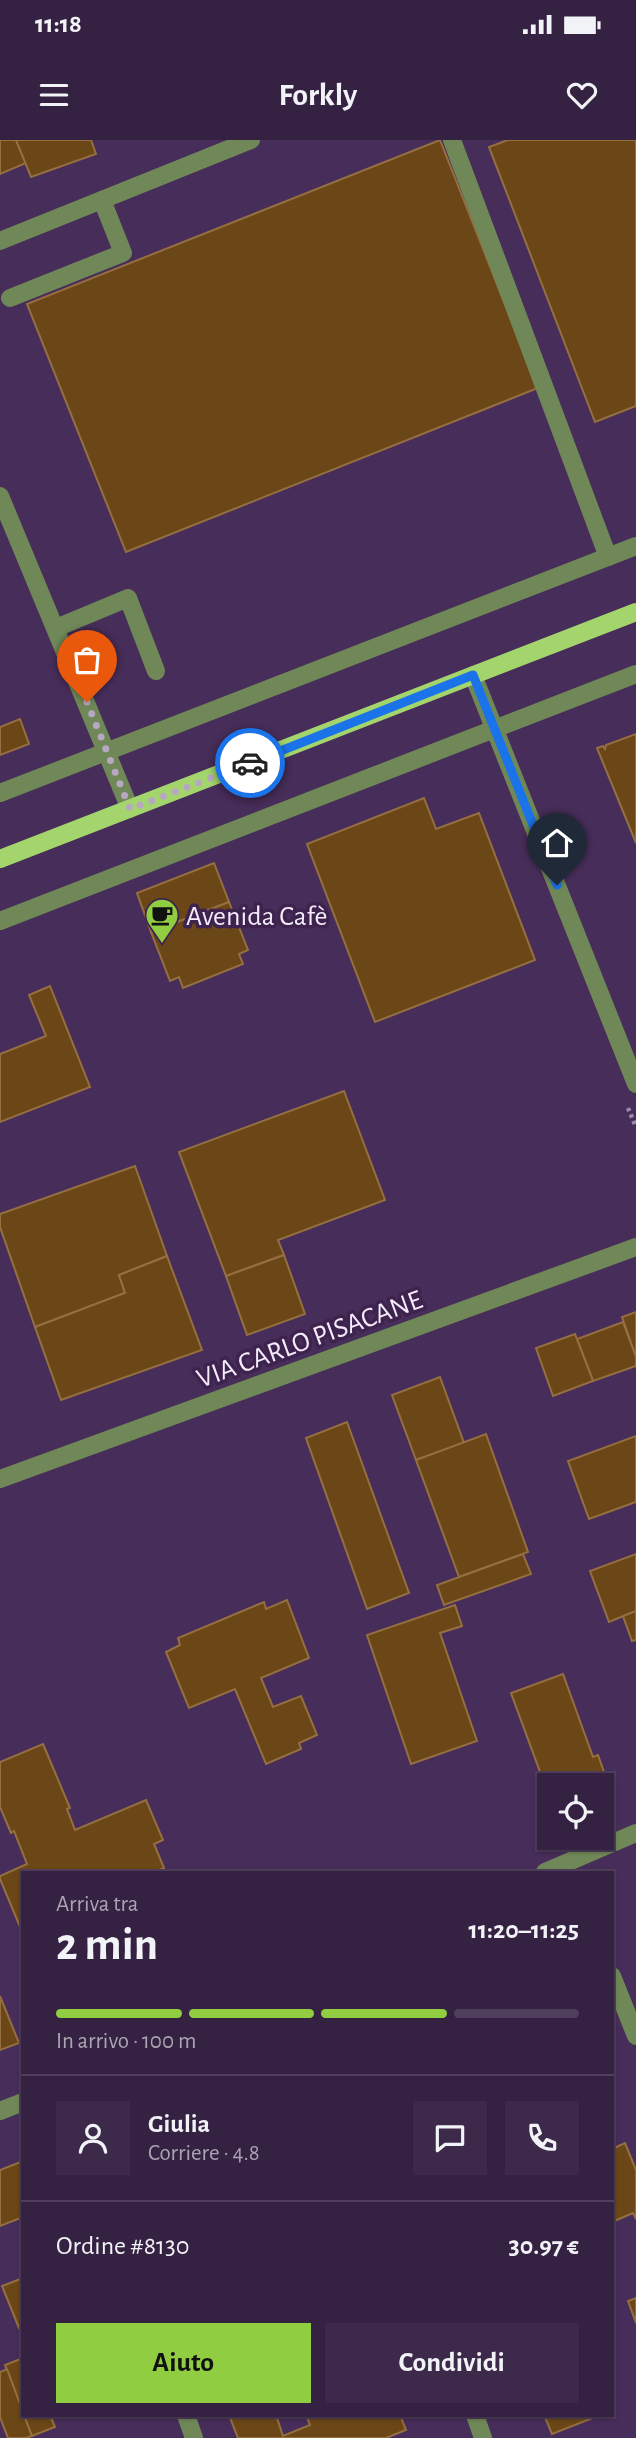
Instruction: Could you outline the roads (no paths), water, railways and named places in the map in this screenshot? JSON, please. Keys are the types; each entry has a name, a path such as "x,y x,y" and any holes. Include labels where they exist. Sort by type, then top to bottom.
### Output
{"main road":[{"path":"0,859 636,612"}],"street":[{"path":"0,241 251,140"},
{"path":"452,140 608,557"},
{"path":"10,298 123,253 102,200"},
{"path":"0,496 130,809"},
{"path":"0,793 636,546"},
{"path":"56,628 128,598 156,671"},
{"path":"1,920 636,674"},
{"path":"473,675 636,1084"},
{"name":"VIA CARLO PISACANE","path":"0,1479 636,1247"},
{"path":"551,1871 570,1868 636,1833"},
{"path":"614,1981 636,2036"},
{"path":"0,2111 21,2103"},
{"path":"187,2417 194,2438"},
{"path":"476,2417 484,2438"}],"place":[{"name":"Avenida Cafè","path":"162,945"}]}
